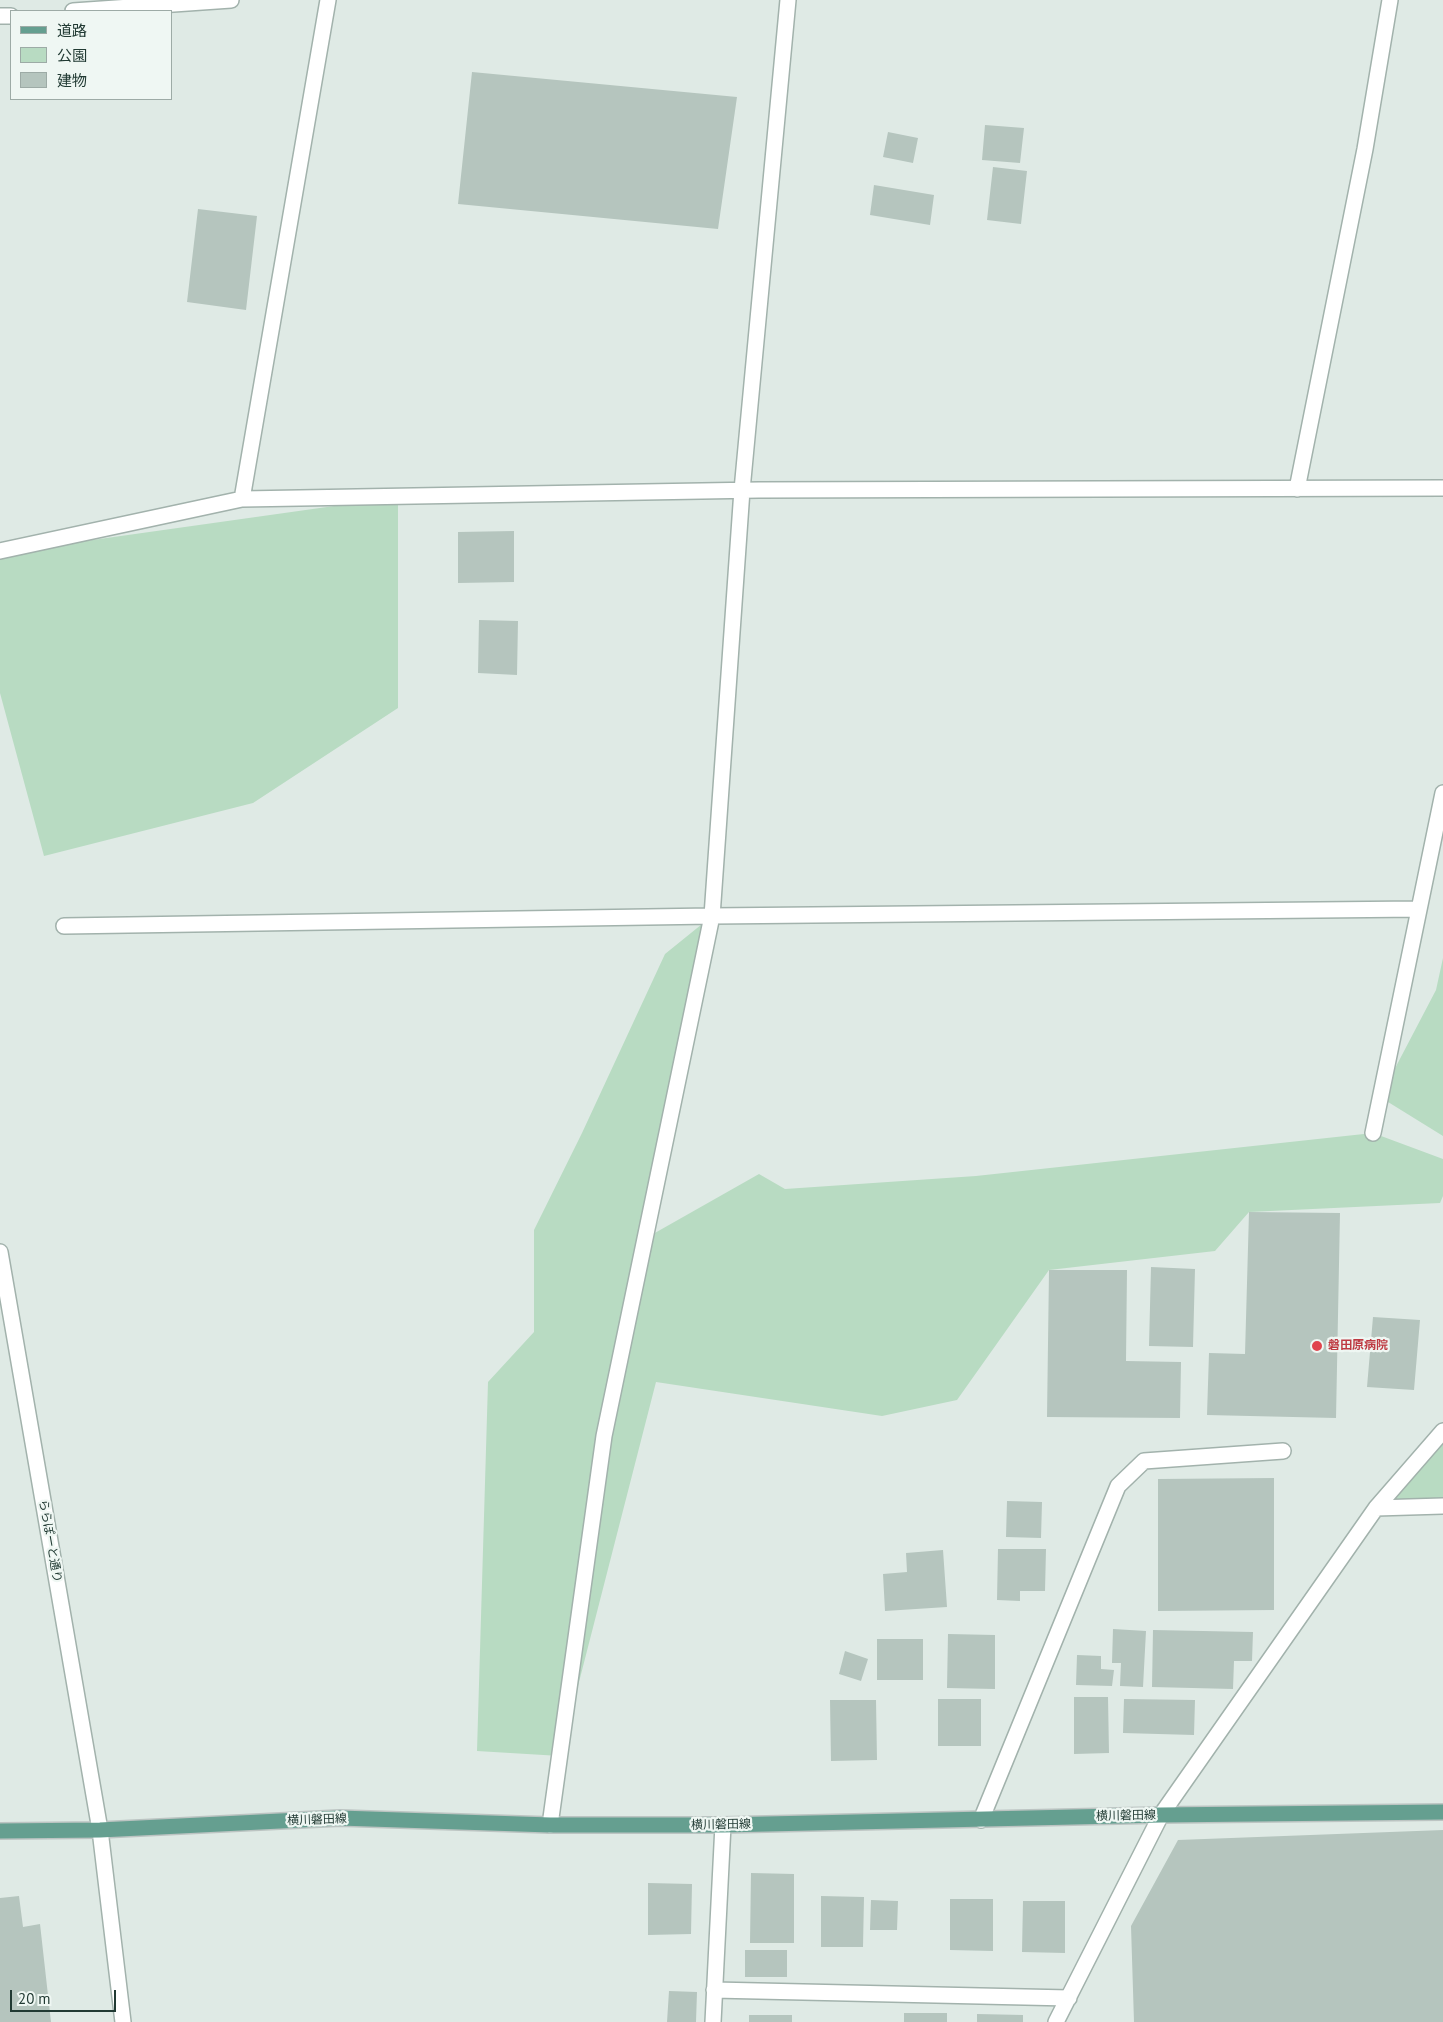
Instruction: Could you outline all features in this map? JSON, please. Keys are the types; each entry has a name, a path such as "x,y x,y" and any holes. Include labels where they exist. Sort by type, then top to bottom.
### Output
{"main road":[{"name":"横川磐田線","path":"0,1831 100,1830 340,1818 550,1825 723,1825 1443,1812"}],"street":[{"path":"87,10 231,0"},
{"path":"242,499 328,0"},
{"path":"550,1825 604,1436 712,916 742,490 788,0"},
{"path":"1297,489 1365,149 1390,0"},
{"path":"0,551 242,499 742,490 1443,488"},
{"path":"1373,1133 1443,793"},
{"path":"64,926 712,916 1419,909"},
{"name":"ららぽーと通り","path":"0,1252 100,1830 123,2022"},
{"path":"1056,2022 1161,1816 1376,1508 1443,1431"},
{"path":"981,1820 1118,1486 1144,1461 1283,1451"},
{"path":"1376,1508 1443,1506"},
{"path":"713,2022 723,1825"},
{"path":"714,1990 1069,1998"}],"green space":[{"path":"398,497 398,708 253,803 44,856 0,693 0,553"},
{"path":"712,916 646,1238 759,1174 785,1189 976,1176 1373,1133 1443,1159 1443,1196 1440,1203 1249,1212 1215,1251 1049,1270 957,1400 882,1416 656,1382 560,1756 477,1751 488,1382 534,1332 534,1230 582,1133 665,954"},
{"path":"1443,958 1443,1136 1380,1097 1436,990"},
{"path":"1443,1441 1443,1506 1376,1508"}],"building":[{"path":"472,72 737,97 718,229 458,204"},
{"path":"985,125 1024,128 1020,163 982,160"},
{"path":"888,132 918,138 913,163 883,157"},
{"path":"993,167 1027,171 1021,224 987,220"},
{"path":"874,185 934,195 930,225 870,215"},
{"path":"198,209 257,216 246,310 187,302"},
{"path":"514,531 514,582 458,583 458,532"},
{"path":"479,620 518,621 517,675 478,673"},
{"path":"1249,1212 1340,1213 1336,1418 1207,1415 1209,1353 1245,1354"},
{"path":"1151,1267 1195,1269 1193,1347 1149,1346"},
{"path":"1049,1270 1127,1270 1126,1361 1181,1362 1180,1418 1047,1417"},
{"path":"1373,1317 1420,1320 1414,1390 1367,1387"},
{"path":"1274,1478 1274,1610 1158,1611 1158,1479"},
{"path":"1007,1501 1042,1502 1041,1538 1006,1537"},
{"path":"998,1549 1046,1549 1045,1591 1020,1591 1020,1601 997,1600"},
{"path":"943,1550 947,1607 885,1611 883,1574 907,1572 906,1553"},
{"path":"1113,1629 1146,1631 1143,1687 1120,1686 1121,1663 1112,1663"},
{"path":"1153,1630 1253,1632 1252,1661 1234,1661 1233,1689 1152,1687"},
{"path":"948,1634 995,1635 995,1689 947,1688"},
{"path":"877,1639 923,1639 923,1680 877,1680"},
{"path":"845,1651 868,1659 861,1681 839,1674"},
{"path":"1077,1655 1101,1656 1101,1669 1114,1670 1112,1686 1076,1685"},
{"path":"1074,1697 1108,1697 1109,1753 1074,1754"},
{"path":"938,1699 981,1699 981,1746 938,1746"},
{"path":"1124,1699 1195,1700 1194,1735 1123,1733"},
{"path":"830,1700 876,1700 877,1760 831,1761"},
{"path":"1443,1830 1443,2022 1134,2022 1131,1926 1178,1840"},
{"path":"751,1873 794,1874 794,1943 750,1943"},
{"path":"648,1883 692,1884 691,1934 648,1935"},
{"path":"19,1896 23,1927 40,1924 51,2022 0,2022 0,1898"},
{"path":"821,1896 864,1897 863,1947 821,1947"},
{"path":"950,1899 993,1899 993,1951 950,1950"},
{"path":"871,1900 898,1901 897,1930 870,1930"},
{"path":"1023,1901 1065,1901 1065,1953 1022,1952"},
{"path":"745,1950 787,1950 787,1977 745,1977"},
{"path":"669,1991 697,1992 696,2022 667,2022"},
{"path":"904,2013 947,2013 947,2022 904,2022"},
{"path":"977,2014 1023,2015 1023,2022 977,2022"},
{"path":"749,2015 792,2015 792,2022 749,2022"}],"place":[{"name":"磐田原病院","path":"1317,1346"}]}
